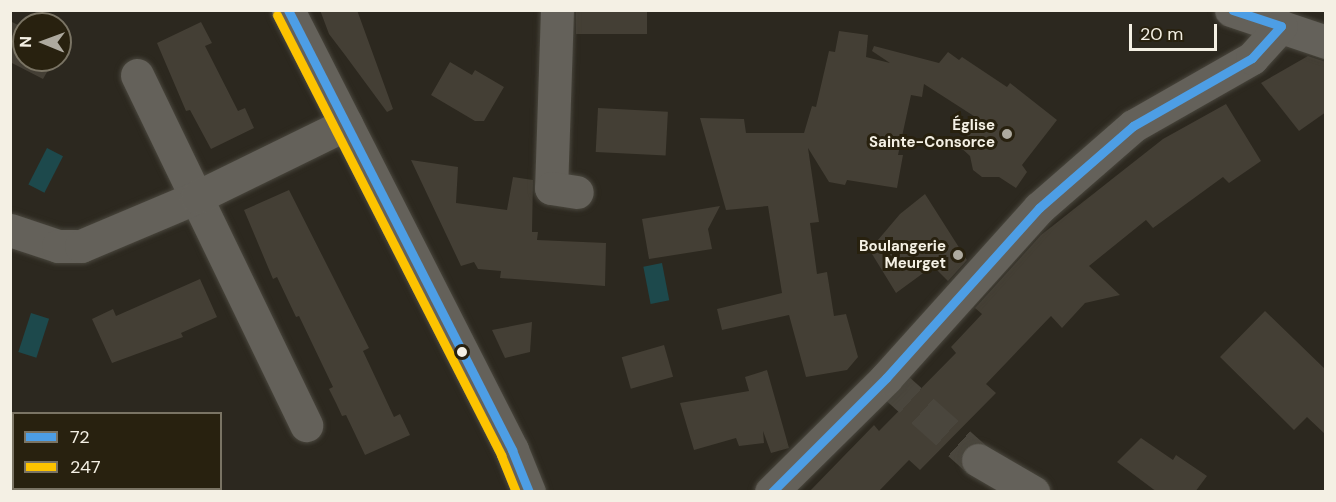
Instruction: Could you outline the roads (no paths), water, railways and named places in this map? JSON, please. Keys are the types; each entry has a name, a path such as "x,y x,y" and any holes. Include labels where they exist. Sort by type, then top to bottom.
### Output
{"street":[{"path":"288,10 512,450 529,492"},
{"path":"557,10 551,188 577,192"},
{"path":"1231,10 1281,18 1326,18"},
{"path":"1281,18 1326,42"},
{"path":"771,492 886,378 1039,208 1133,126 1252,58 1281,18"},
{"path":"136,75 306,425"},
{"path":"10,230 58,246 81,246 197,197 346,124"},
{"path":"978,460 1033,492"}],"water":[{"path":"47,148 63,156 44,193 28,185"},
{"path":"662,263 669,300 651,304 643,267"},
{"path":"31,313 49,319 36,358 18,352"}],"tunnel":[{"path":"886,378 978,460"}],"place":[{"name":"Église Sainte-Consorce","path":"1007,134"},
{"name":"Boulangerie Meurget","path":"958,255"}]}
